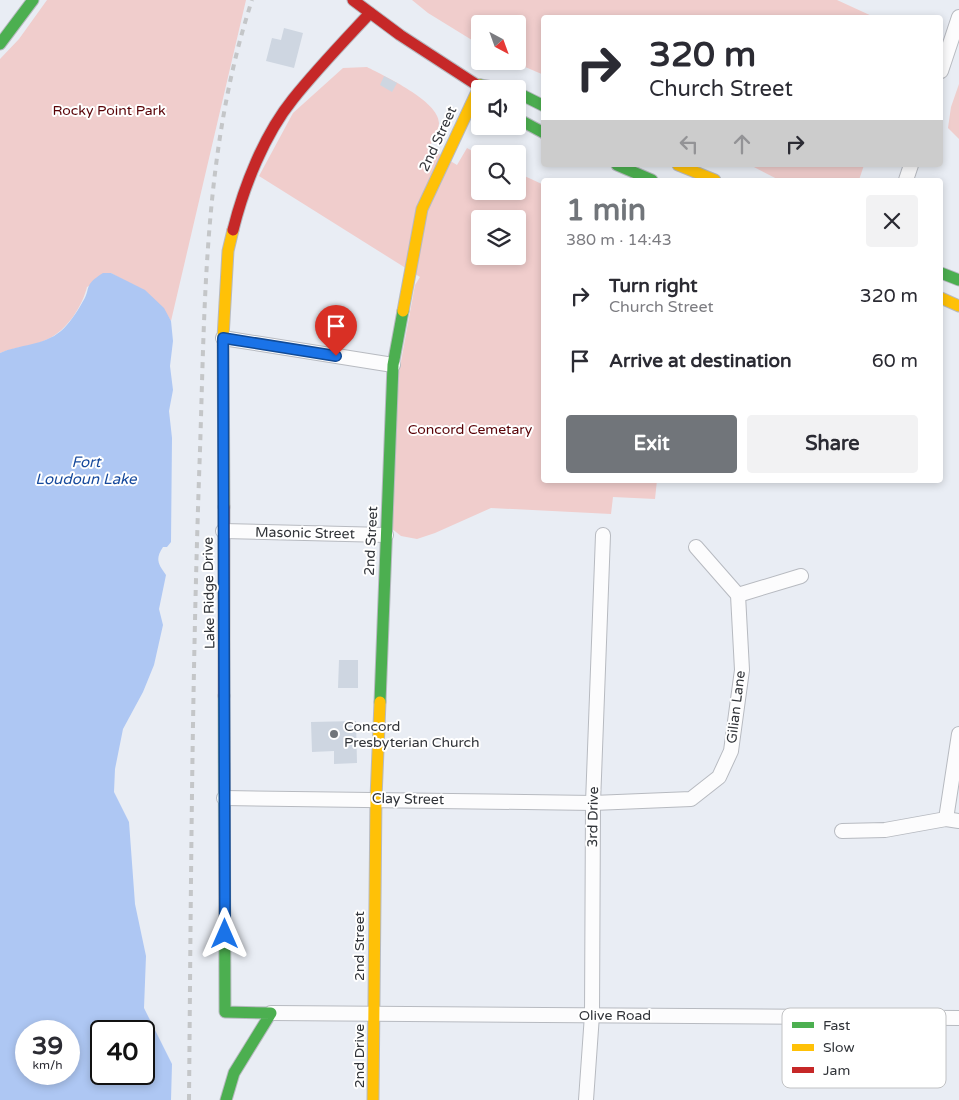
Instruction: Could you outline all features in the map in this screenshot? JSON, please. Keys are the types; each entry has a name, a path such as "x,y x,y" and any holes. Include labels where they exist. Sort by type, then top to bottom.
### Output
{"street":[{"path":"0,44 33,0"},
{"path":"354,0 428,54 471,81"},
{"name":"Lake Ridge Drive","path":"271,1013 225,1012 223,338 228,251 240,202 260,153 292,100 370,13"},
{"path":"943,65 959,17"},
{"path":"526,97 541,104"},
{"name":"2nd Street","path":"374,1013 376,798 393,365 422,208 471,108"},
{"path":"526,123 541,131"},
{"path":"622,167 647,178"},
{"path":"683,167 710,178"},
{"path":"943,274 959,280"},
{"path":"943,299 959,306"},
{"path":"223,338 393,365"},
{"name":"Masonic Street","path":"223,531 386,535"},
{"name":"3rd Drive","path":"586,1100 592,1015 593,803 603,534"},
{"path":"696,547 738,596 801,576"},
{"name":"Gilian Lane","path":"593,803 691,799 719,777 731,751 742,670 738,596"},
{"path":"842,831 885,830 953,820 959,734"},
{"name":"Clay Street","path":"224,798 376,798 593,803"},
{"path":"226,1100 234,1073 271,1013"},
{"name":"Olive Road","path":"271,1013 782,1017"},
{"name":"2nd Drive","path":"373,1100 374,1013"},
{"name":"Olive Road","path":"946,1018 959,1018"}],"green space":[{"name":"Rocky Point Park","path":"47,0 246,0 171,321 152,299 111,273 87,287 85,295 73,317 55,335 37,344 0,353 0,59 19,39"},
{"path":"412,0 837,0 870,15 541,15 541,74 526,67 526,15 471,15 471,39 428,13"},
{"name":"Concord Cemetary","path":"367,67 421,98 437,115 439,126 429,148 457,165 467,148 471,150 471,200 526,200 526,177 541,184 541,483 657,483 655,499 613,497 611,514 491,508 417,539 401,536 391,528 399,372 415,285 420,277 259,176 293,113 343,68"},
{"path":"959,84 959,139 948,128 951,107"},
{"path":"754,167 863,167 860,178 775,178"}],"water":[{"name":"Fort Loudoun Lake","path":"103,273 111,273 145,290 164,308 171,321 173,341 170,366 173,390 169,411 172,438 171,542 167,547 163,547 158,558 159,564 166,575 159,609 163,625 154,665 143,692 123,729 115,769 114,792 129,822 135,904 146,956 144,1008 150,1020 90,1020 90,1085 155,1085 155,1030 172,1064 171,1100 0,1100 0,353 47,340 61,331 85,298 92,281"}],"building":[{"path":"284,28 303,33 294,68 266,61 272,38 281,40"},
{"path":"384,76 397,83 392,92 380,85"},
{"path":"339,660 358,660 358,688 338,688"},
{"name":"Concord Presbyterian Church","path":"356,721 357,763 334,764 334,751 312,752 311,722"}],"railway":[{"path":"189,1100 195,613 206,280 210,223 224,111 236,55 252,0"}],"traffic: fast":[{"path":"0,44 33,0"},
{"path":"526,97 541,104"},
{"path":"526,123 541,131"},
{"path":"622,167 647,178"},
{"path":"943,274 959,280"},
{"path":"380,702 393,365 403,311"},
{"path":"224,696 225,1012 271,1013 234,1073 226,1100"}],"traffic: slow":[{"path":"403,311 422,209 471,104"},
{"path":"683,167 710,178"},
{"path":"224,507 223,338 228,251 233,230"},
{"path":"943,299 959,306"},
{"path":"373,1100 376,798 380,702"}],"traffic: jam":[{"path":"353,0 400,35 471,81"},
{"path":"233,230 249,179 273,128 293,99 370,13"},
{"path":"224,507 224,696"}],"place":[{"name":"Concord Presbyterian Church","path":"334,734"}],"route":[{"path":"225,934 223,338 336,356"}]}
